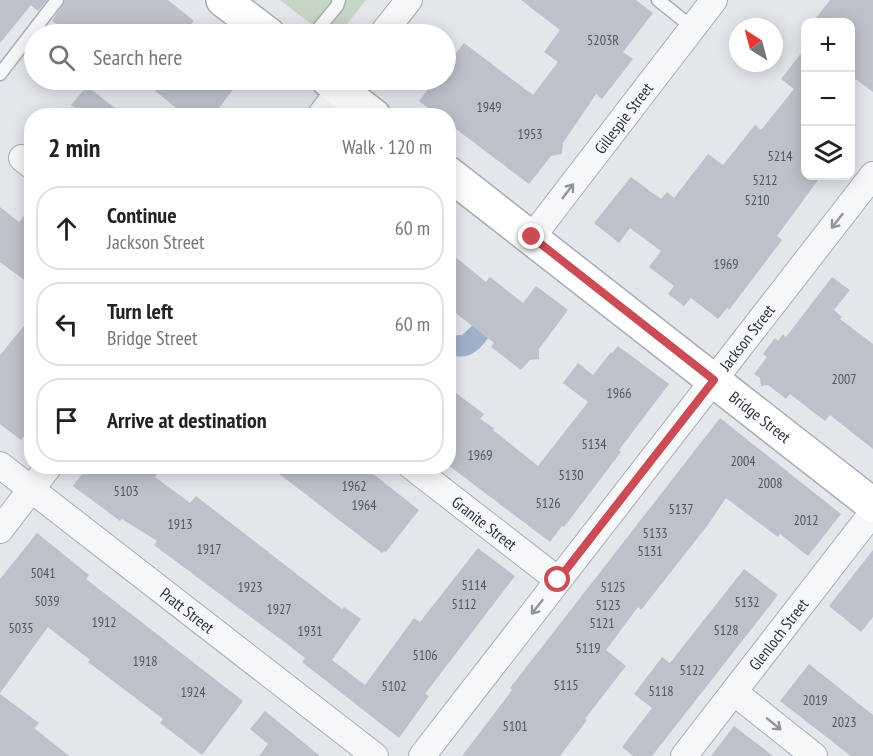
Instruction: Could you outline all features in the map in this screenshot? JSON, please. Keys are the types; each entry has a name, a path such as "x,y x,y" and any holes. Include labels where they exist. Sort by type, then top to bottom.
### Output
{"main road":[{"path":"223,0 255,24"},
{"path":"346,90 365,108"},
{"name":"Bridge Street","path":"456,178 873,505"}],"street":[{"path":"390,24 409,0"},
{"name":"Gillespie Street","path":"532,237 714,0"},
{"path":"324,108 334,90"},
{"name":"Jackson Street","path":"422,756 873,175"},
{"name":"Pratt Street","path":"0,465 375,756"},
{"path":"0,530 43,474"},
{"name":"Granite Street","path":"421,474 558,580"},
{"name":"Glenloch Street","path":"684,756 873,512"},
{"path":"734,692 814,756"}],"lane":[{"path":"39,24 57,0"},
{"path":"322,24 339,0"},
{"path":"658,0 693,28"},
{"path":"0,74 24,43"}],"green space":[{"path":"280,0 366,0 347,24 311,24"}],"water":[{"path":"473,325 491,334 473,353 456,356 456,335 462,335"}],"building":[{"path":"0,0 47,0 38,11 31,5 0,43"},
{"path":"65,0 168,0 194,21 191,24 56,24 52,21"},
{"path":"521,0 636,0 653,13 623,52 633,59 602,99 596,94 563,143 562,154 551,156 529,184 456,129 456,108 428,108 419,101 427,90 456,90 456,53 464,43 533,95 558,62 544,52 560,30"},
{"path":"830,0 873,0 873,92 855,79 855,18 816,18"},
{"path":"801,53 801,180 818,180 777,236 782,240 729,310 727,308 718,319 691,298 684,306 668,294 674,286 649,267 661,251 630,228 619,243 594,223 631,177 661,199 667,192 674,198 708,154 723,165 755,125 761,130 794,89 781,79"},
{"path":"84,90 92,90 115,108 75,108 71,105"},
{"path":"154,90 232,90 219,108 176,108"},
{"path":"0,207 19,222 24,215 24,280 0,262"},
{"path":"456,258 486,282 490,277 523,303 536,286 568,310 539,349 539,359 530,360 521,370 491,347 494,343 456,313"},
{"path":"832,277 850,290 834,310 842,317 840,319 873,344 873,449 830,415 825,421 790,394 786,399 768,385 761,386 760,378 754,374 767,357 763,354 775,338 778,341 783,334 786,337"},
{"path":"24,326 24,436 21,440 0,424 0,355"},
{"path":"618,346 669,384 619,450 621,452 550,542 456,471 456,393 484,414 480,419 494,428 493,430 538,466 588,402 563,383 578,363 593,375"},
{"path":"720,418 841,514 808,556 780,534 778,537 726,498 641,610 638,607 606,650 626,666 560,756 462,756 512,690 510,688"},
{"path":"82,474 157,474 155,477 190,503 196,496 342,609 344,607 361,619 332,660 365,685 414,618 420,622 478,548 515,576 425,694 429,696 399,738 302,662 305,658 154,545 157,541 122,519 120,521 73,486"},
{"path":"279,474 373,474 419,510 386,552 382,553"},
{"path":"37,533 89,575 86,579 243,701 202,755 160,723 163,719 88,662 90,660 48,627 0,693 0,579"},
{"path":"873,550 873,617 861,632 829,606"},
{"path":"744,569 778,595 652,756 633,756 622,747 652,708 634,694 662,657 670,663"},
{"path":"809,664 873,715 873,756 851,756 780,701"},
{"path":"0,694 39,723 34,728 69,756 0,756"},
{"path":"265,711 320,756 259,756 268,744 250,729"},
{"path":"734,726 773,756 711,756"}],"route":[{"path":"532,237 714,380 558,580"}]}
